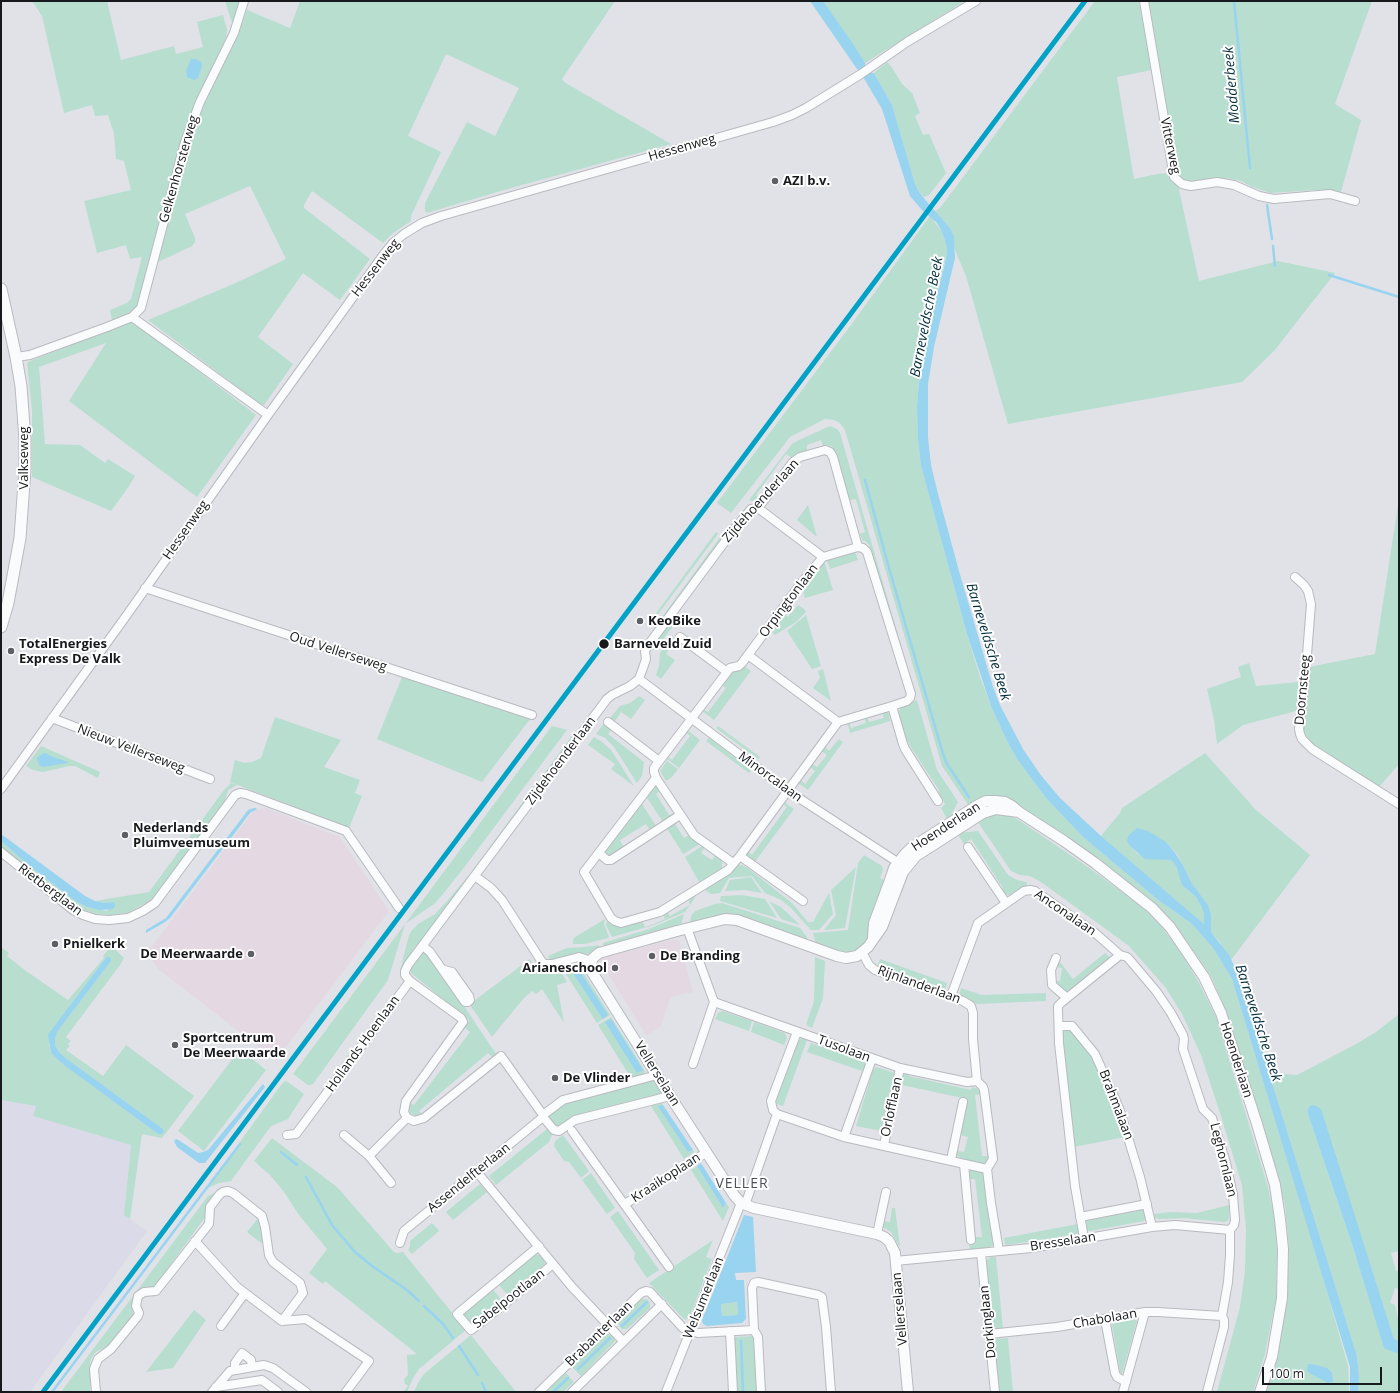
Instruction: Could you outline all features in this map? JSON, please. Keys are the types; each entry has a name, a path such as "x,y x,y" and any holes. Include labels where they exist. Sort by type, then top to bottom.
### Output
{"main road":[{"name":"Valkseweg","path":"1,289 21,386 25,440 25,469 20,538 8,603 1,627"}],"street":[{"name":"Gelkenhorsterweg","path":"132,316 141,308 185,142 200,102 234,33 244,1"},
{"name":"Hessenweg","path":"1,789 384,254 399,238 422,223 448,214 773,122 806,108 907,42 976,1"},
{"name":"Vitterweg","path":"1144,1 1174,176 1182,184 1191,186 1217,182 1234,185 1259,196 1274,199 1330,194 1355,201"},
{"path":"16,357 30,355 107,327 132,316 268,415"},
{"name":"Zijdehoenderlaan","path":"475,876 608,699 639,679 644,668 648,644 729,536 751,509 758,508 793,462 800,457 825,450 830,452 833,457 858,547 863,548 867,552 911,694 910,698 906,701 892,706"},
{"path":"758,508 823,557"},
{"name":"Orpingtonlaan","path":"659,760 727,672 732,667 739,666 748,655 799,586 823,557 858,547"},
{"name":"Doornsteeg","path":"1295,577 1308,591 1311,604 1305,680 1299,728 1302,739 1312,749 1399,804"},
{"name":"Oud Vellerseweg","path":"145,588 532,715"},
{"path":"680,637 727,672"},
{"path":"748,655 838,722"},
{"name":"Minorcalaan","path":"639,679 788,791 902,865"},
{"path":"656,778 584,872 611,918 615,922 621,923 660,912 728,870 740,856 838,722 892,706 905,749 938,801"},
{"name":"Nieuw Vellerseweg","path":"52,718 210,779"},
{"path":"608,722 659,760 654,768 656,778 694,835 733,863"},
{"name":"Rietberglaan","path":"1,853 73,910 95,919 109,920 128,918 143,912 155,903 235,795 240,793 253,796 346,831 399,908"},
{"name":"Hoenderlaan","path":"862,952 868,947 882,927 898,883 902,865 911,848 986,801 1005,802 1064,841 1095,863 1152,908 1170,927 1204,978 1221,1014 1257,1124 1275,1185 1283,1249 1282,1298 1272,1357 1260,1392"},
{"path":"598,852 607,860 611,860 680,815"},
{"path":"968,847 1006,903"},
{"path":"740,856 803,900"},
{"path":"670,1096 574,1120 558,1131 553,1129 543,1116 501,1056 424,1118 414,1121 408,1118 404,1112 406,1101 463,1022 461,1018 410,981 405,975 405,970 475,876 491,888 502,900 542,962 545,964 552,964 579,957 591,961 595,955 599,953 687,928 725,919 737,920 837,956 851,957 862,952"},
{"name":"Anconalaan","path":"951,996 978,923 1024,891 1035,891 1094,932 1120,955"},
{"path":"687,928 714,1002 693,1064"},
{"path":"423,946 430,952 444,970"},
{"name":"Rijnlanderlaan","path":"862,952 869,965 875,970 951,996 966,1002 972,1008 977,1081 984,1090 993,1160 987,1169 999,1251"},
{"path":"1084,1238 1074,1186 1058,1006 1120,955"},
{"name":"Leghornlaan","path":"1120,955 1129,959 1156,991 1170,1012 1184,1039 1183,1049 1203,1109 1212,1118 1226,1163 1233,1195 1235,1220 1234,1225 1230,1230 1228,1282 1222,1316 1224,1320 1224,1327 1207,1392"},
{"path":"1056,958 1051,970 1051,982 1053,987 1067,998"},
{"name":"Vellerselaan","path":"591,961 590,967 592,972 734,1195 743,1204 877,1234 889,1241 894,1253 908,1392"},
{"name":"Hollands Hoenlaan","path":"287,1135 296,1134 410,981"},
{"name":"Tusolaan","path":"714,1002 900,1068 967,1082 977,1081"},
{"name":"Brahmalaan","path":"1059,1026 1072,1026 1095,1054 1118,1104 1140,1177 1152,1227"},
{"path":"743,1204 777,1114 773,1110 771,1101 797,1032"},
{"path":"844,1137 872,1059"},
{"name":"Orlofflaan","path":"884,1145 900,1068"},
{"name":"Assendelfterlaan","path":"400,1243 404,1231 563,1100 657,1075"},
{"path":"951,1160 963,1102"},
{"name":"Orlofflaan","path":"777,1114 844,1137 987,1169"},
{"path":"369,1156 408,1118"},
{"name":"Kraaikoplaan","path":"572,1131 669,1267"},
{"path":"344,1135 369,1156 391,1183"},
{"name":"Kraaikoplaan","path":"625,1204 707,1152"},
{"path":"964,1164 971,1240"},
{"name":"Sabelpootlaan","path":"477,1172 572,1287 623,1341"},
{"path":"96,1392 94,1369 96,1362 100,1356 111,1349 138,1316 139,1313 136,1306 138,1296 144,1292 156,1291 209,1224 210,1207 222,1192 228,1191 233,1193 262,1216 269,1255 273,1262 300,1283 303,1293 282,1321"},
{"path":"877,1234 886,1192"},
{"name":"Welsumerlaan","path":"666,1392 743,1204"},
{"path":"1080,1217 1146,1204"},
{"name":"Bresselaan","path":"895,1261 1031,1248 1152,1227 1175,1225 1230,1230"},
{"path":"196,1241 238,1287 282,1321 306,1319 369,1361 346,1392"},
{"name":"Sabelpootlaan","path":"539,1246 457,1314 471,1330 553,1264"},
{"name":"Dorkinglaan","path":"981,1253 995,1392"},
{"path":"761,1392 758,1337 754,1330 752,1288 754,1283 820,1296 822,1300 826,1327 831,1392"},
{"name":"Brabanterlaan","path":"539,1392 641,1293 646,1291 650,1292 683,1328 691,1330"},
{"path":"221,1326 245,1293"},
{"name":"Brabanterlaan","path":"572,1392 662,1304"},
{"path":"1123,1392 1145,1312"},
{"name":"Chabolaan","path":"989,1334 1056,1327 1145,1312 1222,1316"},
{"path":"1105,1319 1115,1373 1117,1377 1126,1382"},
{"path":"691,1330 698,1333 754,1330"},
{"path":"730,1331 733,1392"},
{"path":"235,1369 235,1363 242,1354 251,1360 252,1367"},
{"path":"214,1389 230,1371 264,1365 269,1366 306,1392"},
{"path":"214,1389 262,1380 278,1392"}],"shaded area":[{"path":"265,808 340,837 389,911 276,1060 158,969 147,953 254,810"},
{"path":"672,940 679,940 693,992 671,997 660,1027 646,1035 599,959"},
{"path":"1,1100 36,1106 34,1116 131,1145 124,1215 147,1231 30,1392 1,1392"}],"green space":[{"path":"31,1 107,1 121,60 174,46 176,54 203,47 197,22 223,15 227,30 226,38 186,129 140,305 134,311 112,320 110,310 127,303 131,299 142,257 130,259 126,245 97,253 84,201 131,190 124,161 116,159 114,134 108,115 95,116 92,105 64,113 42,16"},
{"path":"225,1 241,1 233,26"},
{"path":"300,1 615,1 562,79 564,82 671,144 427,213 425,211 425,203 467,122 495,136 519,88 446,54 408,136 441,152 411,216 411,221 392,234 383,243 312,191 304,205 304,208 370,259 340,300 303,273 258,337 293,364 264,405 260,404 148,320 238,282 286,259 250,186 185,214 195,238 195,242 192,246 158,262 197,119 240,29 247,10 290,28"},
{"path":"823,1 965,1 865,63"},
{"path":"1095,1 1139,1 1152,70 1117,77 1134,179 1157,174 1172,173 1178,185 1199,281 1278,261 1335,273 1274,351 1242,382 1008,424 966,276 955,250 950,228 935,211 940,208"},
{"path":"1147,1 1372,1 1335,104 1361,120 1341,192 1315,190 1271,193 1252,187 1241,181 1227,178 1189,181 1181,178 1171,136"},
{"path":"887,62 902,84 912,93 920,113 915,116 923,135 929,134 946,173 929,195 924,197 919,192 915,184 892,105 874,73"},
{"path":"930,216 942,232 947,252 927,333 920,369 917,407 918,439 921,466 980,677 1006,739 1017,759 1046,798 1083,837 1157,899 1192,924 1213,948 1232,979 1320,1267 1348,1366 1349,1392 1265,1392 1277,1357 1287,1298 1289,1248 1285,1207 1277,1171 1226,1011 1211,976 1175,925 1158,907 1114,871 1035,817 1004,800 969,806 942,766 845,430 840,423 834,420 825,419 790,437 731,513 717,503 851,325"},
{"path":"132,322 256,415 197,497 69,401 106,343 39,367 45,444 80,445 105,463 108,459 135,476 111,511 32,477 32,410 27,363"},
{"path":"830,426 837,429 840,433 914,694 869,545 863,541 860,534 865,532 856,499 850,500 833,447 827,445 823,446 821,440 807,445 807,451 796,454 792,458 786,454 756,495 760,500 749,500 792,444"},
{"path":"1399,499 1399,764 1379,787 1312,743 1303,731 1302,723 1309,667 1375,654"},
{"path":"808,505 817,537 797,520"},
{"path":"716,532 718,534 653,621 651,620"},
{"path":"721,536 723,538 658,625 657,624"},
{"path":"855,552 858,560 830,569 827,560"},
{"path":"824,561 833,590 805,598 802,588"},
{"path":"798,605 806,612 796,622 775,635 771,631 784,613 788,617"},
{"path":"806,615 821,666 812,669 787,631"},
{"path":"673,618 677,621 655,650 650,650 652,646"},
{"path":"673,635 674,642 666,654 675,660 661,679 656,675 659,666 660,653"},
{"path":"1249,663 1256,686 1299,682 1296,711 1243,725 1217,744 1214,720 1207,689 1241,677 1238,667"},
{"path":"744,666 751,671 714,720 702,711 703,709 708,712 726,688 721,684 731,672 740,670"},
{"path":"823,669 831,701 813,688 820,678 818,671"},
{"path":"402,677 530,719 482,782 377,739"},
{"path":"639,696 645,700 631,719 621,712 615,721 610,718 620,706 630,703"},
{"path":"917,700 937,770 958,802 947,819 941,808 945,804 938,792 939,790 910,746 898,714 901,707"},
{"path":"882,712 888,712 890,721 850,733 847,722 849,722 851,728 866,723 864,717 867,716 869,722 884,718"},
{"path":"275,717 341,740 324,767 360,780 355,793 362,796 349,828 230,782 235,760 244,763 252,762 261,758"},
{"path":"604,723 612,729 608,734 644,762 642,776 637,783 614,747 605,738 596,734"},
{"path":"552,726 567,730 442,895 434,904 405,924"},
{"path":"718,726 760,757 758,759 716,728"},
{"path":"687,730 700,740 679,768 666,758 667,757 672,760 690,736 685,732"},
{"path":"577,732 473,872 472,871 574,733"},
{"path":"594,737 611,750 634,786 611,769 615,764 588,745"},
{"path":"709,738 751,770 749,773 706,741"},
{"path":"839,739 843,742 808,790 798,783 800,780 805,784 815,771 810,767 812,764 817,767 827,755 822,751 825,747 829,751"},
{"path":"41,746 100,772 98,778 75,766 43,772 33,770 26,766"},
{"path":"1205,753 1256,810 1310,855 1231,960 1219,941 1211,932 1211,914 1208,905 1191,882 1177,854 1167,843 1127,841 1138,854 1170,860 1174,863 1185,888 1196,897 1201,906 1204,913 1204,924 1101,836 1120,813 1122,808"},
{"path":"667,761 678,769 672,777 666,781 660,771"},
{"path":"231,783 237,785 228,790 225,801 157,894 148,902 127,913 111,915 97,914 84,910 73,904 1,847 1,841 26,863 75,901 87,907 107,911 114,902 105,903 95,901 149,892 224,790"},
{"path":"653,787 657,787 661,790 656,794 669,815 671,814 673,816 663,822 647,798"},
{"path":"784,802 794,809 754,863 747,856 748,851 752,855 787,807 783,804"},
{"path":"642,804 656,826 650,830 646,824 620,840 624,848 611,856 608,856 605,850"},
{"path":"993,813 1005,814 1017,819 1088,867 1142,907 1160,925 1181,952 1216,1017 1268,1187 1275,1220 1277,1250 1276,1299 1265,1354 1253,1392 1217,1392 1240,1307 1245,1271 1246,1230 1242,1185 1201,1055 1182,1014 1166,988 1129,946 1041,882 1030,876 1020,875 1011,871 976,819"},
{"path":"675,820 677,823 675,824 684,838 689,835 700,844 683,854 666,827"},
{"path":"978,831 1008,875 1017,880 1027,882 1027,885 1011,895 1004,894 1001,890 1003,888 971,839 964,844 957,833"},
{"path":"702,846 705,847 701,853 712,860 715,855 722,861 722,868 699,882 685,857"},
{"path":"864,855 882,866 883,870 880,878 885,880 869,937 855,950 843,953 816,944 813,933 848,930 858,863"},
{"path":"738,865 742,865 749,869 792,903 808,922 813,922 829,893 833,914 819,930 811,930 791,908 781,900 765,893 752,876 729,878 720,893 711,894 706,891 706,888 731,872"},
{"path":"856,867 845,928 824,930 836,915 831,890"},
{"path":"469,875 470,876 402,966 400,971 409,935 412,930 418,924 435,914"},
{"path":"751,877 762,893 745,890 725,891 730,880"},
{"path":"697,893 693,901 685,912 654,925 612,937 606,925 609,921 613,925 642,921 645,927 654,924 665,919 663,914 667,912 670,916 690,905 688,899"},
{"path":"742,895 765,899 777,918 720,901 721,896"},
{"path":"769,901 781,907 800,925 781,919"},
{"path":"722,903 800,928 807,937 808,941 741,917 690,923 691,916 695,911"},
{"path":"684,914 681,924 672,928 603,948 603,943 649,929"},
{"path":"605,919 604,924 609,937 608,938 585,944 573,944 575,937"},
{"path":"405,924 388,980 313,1084 308,1085 293,1074"},
{"path":"599,945 601,950 589,954 577,953 551,961 548,956 567,948"},
{"path":"1,947 9,953 7,956 68,1000 104,958 103,956 108,950 111,947 115,949 124,958 66,1037 71,1041 68,1044 70,1046 66,1050 103,1076 126,1045 194,1096 162,1138 142,1134 130,1219 124,1215 131,1145 33,1116 36,1106 1,1100","holes":["109,957 111,958 111,961 60,1028","57,1033 55,1045 59,1052 67,1059 163,1129 164,1132 162,1134 158,1134 65,1066 51,1053 49,1044"]},
{"path":"422,952 429,955 438,967 496,1054 492,1057 488,1053 419,1111 422,1114 416,1116 410,1113 408,1106 410,1103 414,1105 470,1032 465,1028 469,1020 411,973 411,968"},
{"path":"1105,953 1111,958 1070,992 1057,986 1055,981 1060,981 1062,968 1056,967 1060,962 1073,979"},
{"path":"815,957 825,961 823,998 812,1028 806,1025 814,1001"},
{"path":"530,959 539,973 561,972 567,982 557,985 564,1023 542,989 536,994 532,991 523,999 492,1037 470,1005"},
{"path":"880,959 947,983 945,991 877,967"},
{"path":"581,969 610,1015 597,1023 564,971"},
{"path":"961,988 982,995 1046,993 1046,1001 977,1004 959,996"},
{"path":"722,1011 752,1021 749,1031 715,1019 718,1013"},
{"path":"1399,1014 1399,1251 1391,1253 1396,1271 1399,1270 1399,1289 1395,1288 1390,1303 1395,1305 1399,1322 1399,1341 1394,1339 1362,1239 1307,1111 1352,1244 1384,1347 1399,1354 1399,1392 1358,1392 1359,1377 1357,1356 1269,1073 1297,1075 1356,1044 1376,1032"},
{"path":"611,1017 645,1071 643,1075 631,1078 598,1025"},
{"path":"754,1022 785,1033 787,1038 784,1045 751,1032"},
{"path":"1066,1029 1072,1032 1091,1054 1115,1108 1125,1137 1074,1147 1063,1039 1063,1032"},
{"path":"802,1038 807,1040 783,1106 777,1104 776,1102 798,1041"},
{"path":"811,1043 866,1062 862,1071 807,1052"},
{"path":"240,1049 266,1070 204,1151 178,1131"},
{"path":"876,1067 894,1074 881,1131 856,1126 873,1070"},
{"path":"909,1073 909,1076 971,1090 972,1087 979,1090 981,1094 975,1095 982,1156 988,1156 987,1162 983,1164 967,1161 957,1156 957,1151 964,1152 968,1137 960,1135 967,1099 902,1085 900,1083 902,1075"},
{"path":"653,1079 662,1093 660,1096 561,1127 556,1127 548,1117 564,1102"},
{"path":"285,1081 304,1094 288,1119 271,1126 231,1181 219,1183 206,1189 281,1085"},
{"path":"662,1103 663,1105 659,1106 688,1152 693,1150 694,1152 684,1159 651,1106"},
{"path":"547,1129 552,1135 549,1142 496,1185 489,1176"},
{"path":"563,1135 589,1171 581,1178 569,1162 564,1161 554,1146 555,1141"},
{"path":"272,1138 337,1187 394,1252 403,1252 466,1330 419,1369 407,1392 403,1392 408,1386 405,1384 404,1379 408,1375 407,1355 417,1354 325,1281 323,1284 309,1273 327,1249 299,1215 284,1192 270,1175 254,1161"},
{"path":"697,1166 723,1208 726,1203 729,1207 723,1221 691,1170"},
{"path":"972,1169 982,1172 984,1175 994,1243 990,1247 970,1250 969,1245 975,1244 975,1237 982,1237 975,1179 969,1179 968,1173"},
{"path":"591,1173 615,1208 607,1214 582,1180"},
{"path":"480,1184 487,1192 453,1220 446,1212"},
{"path":"219,1191 206,1216 155,1286 152,1289 136,1294 132,1304 134,1315 111,1345 96,1352 92,1357 90,1364 90,1392 61,1392 208,1196"},
{"path":"1229,1205 1228,1221 1224,1222 1184,1218 1159,1219 1155,1218 1154,1214 1170,1212 1197,1213"},
{"path":"892,1208 895,1208 900,1247 891,1232 883,1227 884,1221 890,1222"},
{"path":"1142,1210 1144,1211 1146,1218 1144,1221 1090,1231 1087,1230 1086,1222 1088,1220"},
{"path":"618,1211 659,1270 647,1278 634,1259 635,1253 610,1217"},
{"path":"259,1217 265,1239 261,1243 247,1232"},
{"path":"432,1223 439,1231 412,1254 408,1250 410,1241"},
{"path":"1078,1224 1079,1230 1077,1234 1007,1245 1005,1244 1004,1238"},
{"path":"713,1240 706,1257 712,1259 690,1316 686,1320 649,1283"},
{"path":"533,1254 540,1255 545,1264 508,1295 498,1284"},
{"path":"991,1257 996,1257 1003,1329 997,1329 992,1325 986,1262"},
{"path":"492,1288 502,1301 474,1324 471,1324 463,1317 463,1314"},
{"path":"642,1299 648,1300 650,1308 627,1329 622,1329 619,1326 618,1321"},
{"path":"737,1302 738,1315 722,1316 721,1304"},
{"path":"194,1310 206,1320 173,1368 146,1372"},
{"path":"1135,1319 1137,1321 1122,1374 1120,1372 1112,1324"},
{"path":"607,1334 615,1340 614,1342 581,1376 572,1367"},
{"path":"471,1335 516,1392 414,1392 424,1374"},
{"path":"754,1336 757,1392 737,1392 734,1337"},
{"path":"1008,1338 1013,1392 999,1392 994,1343 995,1339"},
{"path":"566,1373 574,1382 563,1392 546,1392"}],"water":[{"path":"810,1 823,1 853,44 865,63 865,66 870,73 874,73 892,105 915,184 919,192 950,228 954,237 955,258 934,347 928,384 928,437 931,465 937,490 959,571 993,687 1000,705 1023,749 1040,774 1060,798 1101,836 1204,924 1204,913 1201,906 1196,897 1182,885 1174,863 1170,860 1145,859 1130,846 1127,841 1130,834 1137,828 1148,831 1167,843 1183,865 1191,882 1208,905 1211,914 1211,932 1229,955 1252,1012 1269,1073 1357,1356 1359,1377 1358,1392 1350,1392 1350,1367 1232,979 1213,948 1192,924 1157,899 1083,837 1046,798 1017,759 991,706 967,634 921,466 918,439 917,407 920,369 927,333 944,267 947,252 946,244 937,223 922,210 910,196 882,109 859,70"},
{"path":"191,59 201,62 202,66 198,78 194,80 187,77 186,71"},
{"path":"46,753 68,762 43,767 39,765 37,758"},
{"path":"254,808 257,809 250,813 170,918 146,933 146,930 166,918 248,810"},
{"path":"1,834 85,896 95,901 105,903 114,902 115,906 113,909 100,910 87,907 75,901 26,863 1,841"},
{"path":"106,958 111,958 111,961 57,1032 55,1045 59,1052 67,1059 163,1129 164,1132 162,1134 158,1134 65,1066 51,1053 48,1035"},
{"path":"580,972 608,1015 603,1019 573,973"},
{"path":"611,1019 643,1070 637,1073 605,1022"},
{"path":"263,1084 265,1087 205,1163 199,1163 177,1147 174,1141 176,1139 198,1153 208,1150"},
{"path":"663,1105 693,1150 688,1152 658,1106"},
{"path":"1311,1105 1321,1109 1394,1339 1399,1341 1399,1354 1384,1348 1352,1244 1307,1111"},
{"path":"701,1163 726,1203 723,1208 697,1166"},
{"path":"744,1215 753,1217 756,1272 735,1273 736,1280 744,1280 746,1319 742,1323 707,1326 703,1324 702,1320","holes":["737,1302 738,1315 722,1316 721,1304"]},
{"path":"1308,1364 1327,1368 1332,1373 1333,1382 1328,1383 1311,1374 1307,1371"}],"waterway":[{"name":"Modderbeek","path":"1234,1 1250,168"},
{"name":"Modderbeek","path":"1267,205 1272,239"},
{"name":"Modderbeek","path":"1273,246 1275,266"},
{"name":"Modderbeek","path":"1329,275 1399,297"},
{"path":"865,480 943,754 947,764 969,797"},
{"path":"52,1392 240,1144"},
{"path":"281,1152 297,1165"},
{"path":"306,1177 332,1225 355,1252 372,1266 407,1290 419,1301"},
{"path":"622,1326 647,1302"},
{"path":"424,1306 443,1324 453,1338"},
{"path":"578,1369 610,1338"},
{"path":"741,1341 743,1392"},
{"path":"459,1346 478,1375"},
{"path":"553,1392 568,1378"},
{"path":"482,1383 486,1392"}],"transit line":[{"path":"43,1392 1085,1"}],"place":[{"name":"AZI b.v.","path":"775,181"},
{"name":"KeoBike","path":"640,621"},
{"name":"Barneveld Zuid","path":"604,644"},
{"name":"TotalEnergies Express De Valk","path":"11,651"},
{"name":"Nederlands Pluimveemuseum","path":"125,835"},
{"name":"Pnielkerk","path":"55,944"},
{"name":"De Meerwaarde","path":"251,954"},
{"name":"De Branding","path":"652,956"},
{"name":"Arianeschool","path":"615,968"},
{"name":"Sportcentrum De Meerwaarde","path":"175,1045"},
{"name":"De Vlinder","path":"555,1078"}],"district":[{"name":"VELLER","path":"742,1184"}],"water label":[{"name":"Barneveldsche Beek","path":"927,317"},
{"name":"Barneveldsche Beek","path":"988,642"},
{"name":"Barneveldsche Beek","path":"1258,1023"}]}
